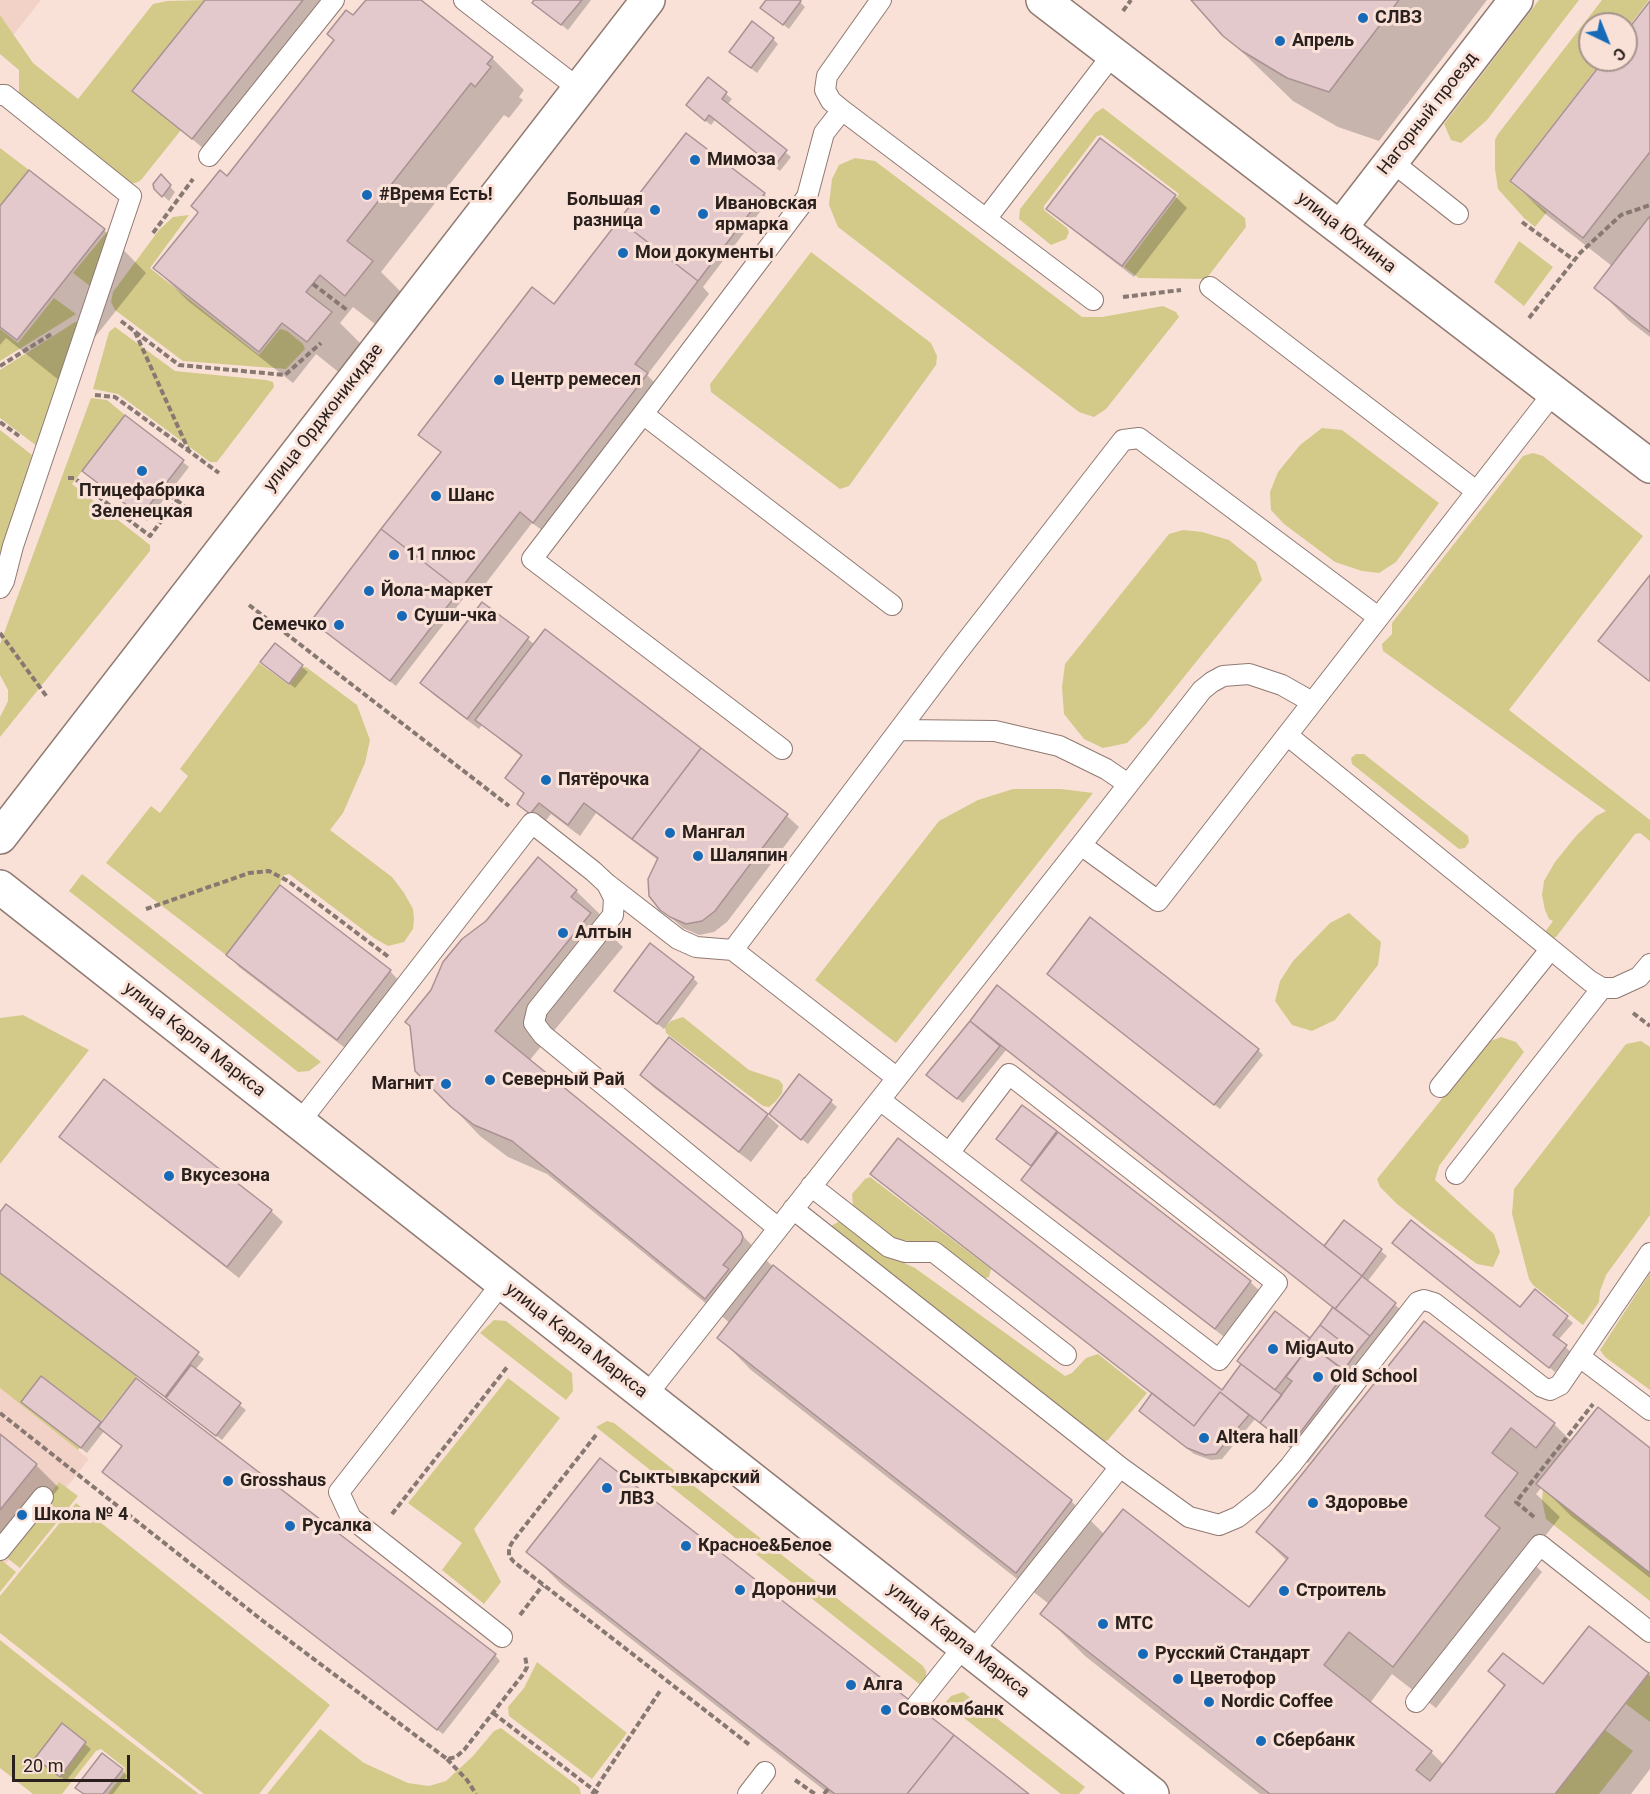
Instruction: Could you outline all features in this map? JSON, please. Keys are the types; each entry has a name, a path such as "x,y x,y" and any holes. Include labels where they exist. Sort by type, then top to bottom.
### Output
{"street":[{"name":"улица Орджоникидзе","path":"0,837 648,0"},
{"name":"улица Юхнина","path":"1043,0 1650,466"},
{"name":"Нагорный проезд","path":"1340,228 1516,0"},
{"name":"улица Карла Маркса","path":"0,887 1152,1794"}],"lane":[{"path":"209,156 334,0"},
{"path":"464,0 579,88"},
{"path":"882,0 827,76 825,90 831,100 1093,300"},
{"path":"986,219 1113,54"},
{"path":"0,95 5,95 131,196 0,588"},
{"path":"782,749 532,559 807,197 824,134 842,110"},
{"path":"1391,161 1458,214"},
{"path":"1210,287 1476,491"},
{"path":"1081,845 1158,901 1554,392"},
{"path":"643,414 892,605"},
{"path":"734,950 899,730 1123,440 1139,438 1378,617"},
{"path":"646,1396 1202,690 1223,676 1249,674 1282,685 1312,702"},
{"path":"899,730 995,731 1059,746 1106,769 1128,784"},
{"path":"1287,735 1550,950 1602,988 1615,988 1639,977 1650,964"},
{"path":"299,1123 531,824 678,939 696,947 734,950 897,1078"},
{"path":"607,884 614,898 613,915 537,1010 534,1023 543,1035 778,1228"},
{"path":"1440,1087 1550,950"},
{"path":"1456,1174 1602,988"},
{"path":"880,1100 949,1153 1219,1360 1277,1283 1009,1074 949,1153"},
{"path":"811,1186 890,1247 905,1252 933,1252 1066,1355"},
{"path":"793,1209 1120,1467 1189,1517 1219,1526 1238,1517 1262,1498 1290,1466 1418,1302 1424,1300 1434,1303 1542,1387 1550,1389 1560,1385 1650,1253"},
{"path":"502,1282 339,1492 351,1518 502,1637"},
{"path":"1580,1357 1650,1410"},
{"path":"916,1706 968,1649 1120,1467"},
{"path":"0,1550 43,1497"},
{"path":"1416,1702 1539,1545 1650,1632"},
{"path":"748,1794 765,1772"}],"path":[{"path":"1123,11 1131,0"},
{"path":"1529,318 1574,260 1621,215 1650,205"},
{"path":"1522,222 1574,260"},
{"path":"313,284 347,310"},
{"path":"1093,300 1210,287"},
{"path":"0,366 95,305 179,365 285,375 321,343"},
{"path":"135,332 189,451"},
{"path":"65,392 115,397 219,473"},
{"path":"36,477 74,478 150,536 177,500"},
{"path":"162,489 190,511"},
{"path":"249,605 531,824"},
{"path":"0,633 47,697"},
{"path":"146,909 249,873 269,871 288,881 414,976"},
{"path":"375,1536 508,1366"},
{"path":"1516,1502 1611,1381"},
{"path":"0,1413 245,1606 447,1760 467,1780 476,1794"},
{"path":"596,1435 513,1541 509,1548 509,1556 754,1749"},
{"path":"447,1760 456,1757 464,1750 527,1667 525,1657 502,1637"},
{"path":"593,1793 660,1691"},
{"path":"493,1713 593,1793 600,1794"},
{"path":"787,1774 815,1794"},
{"path":"824,1794 828,1789"}],"shaded area":[{"path":"0,0 41,0 0,52"},
{"path":"205,0 132,90 181,130 141,180 136,183 132,183 19,94 19,70 0,54 0,15 33,63 78,99 153,4 167,1"},
{"path":"1539,0 1579,0 1487,120 1461,143 1451,140 1444,124"},
{"path":"1602,0 1649,0 1638,14 1638,12 1593,12"},
{"path":"1578,31 1578,72 1594,72 1509,181 1547,212 1535,227 1498,189 1495,140"},
{"path":"1103,108 1245,218 1246,227 1206,279 1139,278 1124,267 1179,194 1102,135 1097,136 1044,206 1044,210 1067,228 1069,232 1066,239 1051,245 1019,219 1020,209 1095,113"},
{"path":"0,148 29,170 0,206"},
{"path":"855,158 875,161 1082,317 1102,317 1163,306 1176,312 1179,317 1106,409 1094,417 1079,412 838,227 829,205 832,179 839,165"},
{"path":"189,215 150,268 259,355 280,329 287,331 303,344 305,349 286,369 183,361 115,310 111,302 113,292 159,230 173,217"},
{"path":"107,232 109,239 95,290 73,273"},
{"path":"1519,241 1553,267 1524,306 1494,282"},
{"path":"811,252 931,343 937,356 936,365 849,486 840,489 711,392 710,384"},
{"path":"54,298 76,314 0,361 0,329 18,343"},
{"path":"75,322 80,322 42,450 0,418 0,370"},
{"path":"115,327 175,371 266,380 273,382 274,387 217,462 210,462 118,394 93,389 109,332"},
{"path":"91,398 107,400 125,415 72,484 150,545 150,551 0,737 0,717 8,701 8,690 0,675 0,644"},
{"path":"1322,428 1342,430 1439,503 1396,562 1379,573 1362,571 1335,562 1284,524 1271,510 1270,492 1278,472 1300,445"},
{"path":"0,430 32,455 0,558"},
{"path":"1533,453 1543,456 1643,536 1509,710 1650,820 1650,841 1640,833 1635,834 1553,938 1545,932 1553,921 1549,919 1545,910 1542,895 1544,881 1555,862 1576,836 1596,816 1606,811 1383,651 1382,644 1392,634 1392,623 1523,456"},
{"path":"1183,530 1202,532 1229,540 1256,562 1262,580 1147,723 1127,743 1103,748 1084,739 1064,714 1062,687 1065,664 1169,534"},
{"path":"259,663 289,685 303,667 306,667 357,705 370,740 365,763 343,813 330,830 392,877 404,893 413,909 414,919 413,929 404,942 388,946 374,938 289,874 282,876 280,885 226,955 106,863 151,806 160,813 188,776 180,769"},
{"path":"1356,754 1364,754 1468,836 1469,842 1465,848 1459,849 1352,764 1351,758"},
{"path":"1013,789 1061,789 1093,793 896,1043 815,980 939,821 978,800"},
{"path":"82,874 321,1062 309,1071 298,1072 69,891"},
{"path":"1349,913 1381,942 1378,965 1335,1020 1312,1031 1292,1025 1275,1001 1280,981 1293,961 1330,923"},
{"path":"23,1015 89,1050 0,1164 0,1018"},
{"path":"683,1017 749,1070 779,1080 783,1085 782,1093 776,1101 769,1107 763,1106 666,1033 665,1027 671,1021"},
{"path":"1501,1037 1516,1042 1524,1052 1439,1166 1435,1180 1494,1234 1500,1252 1493,1267 1477,1264 1430,1230 1397,1204 1380,1187 1377,1179 1488,1042"},
{"path":"1641,1041 1650,1047 1650,1215 1606,1275 1599,1302 1583,1325 1533,1285 1529,1279 1512,1214 1514,1189 1626,1044"},
{"path":"870,1177 991,1269 989,1277 983,1279 930,1244 895,1239 865,1218 853,1205 852,1194 865,1179"},
{"path":"844,1221 852,1224 898,1260 915,1268 1065,1376 1072,1373 1086,1358 1098,1354 1147,1393 1108,1440 1101,1443 836,1234 831,1226"},
{"path":"0,1273 137,1376 78,1450 0,1388"},
{"path":"1650,1273 1650,1390 1605,1357 1600,1350"},
{"path":"494,1320 506,1321 572,1373 573,1391 566,1400 480,1333"},
{"path":"508,1378 560,1418 474,1529 501,1582 484,1604 442,1570 462,1543 408,1503"},
{"name":"Школа № 4","path":"0,1388 89,1459 0,1571"},
{"path":"607,1421 614,1423 923,1666 926,1671 926,1681 923,1687 596,1427"},
{"path":"59,1482 78,1496 20,1568 2,1554"},
{"path":"1543,1489 1650,1573 1650,1601 1546,1519 1542,1500"},
{"path":"76,1503 330,1705 259,1794 204,1794 0,1633 0,1596"},
{"path":"0,1559 16,1572 0,1592"},
{"path":"0,1640 199,1794 108,1794 124,1773 125,1768 101,1749 96,1751 62,1794 33,1794 0,1768"},
{"path":"537,1662 627,1733 592,1779 509,1716 508,1707 524,1688"},
{"path":"1650,1672 1650,1722 1626,1704"},
{"path":"963,1692 1085,1787 1079,1794 1061,1794 945,1703 951,1696"},
{"path":"501,1728 579,1787 581,1794 267,1794 320,1729 364,1763 408,1783 429,1786 446,1781 473,1756 494,1731"},
{"path":"1605,1730 1633,1751 1599,1794 1555,1794"}],"building":[{"path":"205,0 303,0 192,139 132,91"},
{"path":"366,0 421,0 493,57 487,64 491,67 475,87 471,83 347,241 373,261 345,296 320,275 306,292 332,312 307,342 282,323 259,352 153,268 197,214 198,212 191,206 220,170 227,176 334,40 327,34 346,10 353,15"},
{"path":"534,0 582,0 561,25 532,3"},
{"path":"766,0 801,1 783,25 760,8"},
{"path":"1191,0 1399,0 1329,92 1287,78 1242,51 1223,36"},
{"path":"1650,1 1650,152 1583,238 1510,181 1595,72 1638,72 1638,16"},
{"path":"752,21 774,38 751,68 729,52"},
{"path":"708,77 727,92 722,99 787,150 774,167 709,115 705,121 686,105"},
{"path":"686,133 765,193 698,281 619,220"},
{"path":"1100,138 1176,195 1122,266 1046,209"},
{"path":"29,170 105,229 17,340 0,327 0,206"},
{"path":"161,174 171,185 162,197 154,189 153,184"},
{"path":"1650,216 1650,332 1594,288"},
{"path":"619,220 698,281 635,364 648,373 533,523 520,512 460,590 381,529 441,452 418,435 532,287 554,304"},
{"path":"125,415 184,460 141,516 82,471"},
{"path":"381,529 460,590 390,681 311,621"},
{"path":"1650,575 1650,680 1649,681 1598,641"},
{"path":"482,602 529,637 467,719 420,683"},
{"path":"545,629 701,748 632,839 584,803 568,825 539,803 530,814 517,804 524,793 505,778 522,755 475,720"},
{"path":"275,643 303,665 289,684 260,662"},
{"path":"701,748 788,814 715,911 702,921 686,924 660,910 649,896 648,879 658,858 632,839"},
{"name":"Северный Рай","path":"538,857 577,890 571,897 591,913 495,1031 741,1232 743,1237 741,1243 723,1265 729,1269 705,1299 512,1141 474,1125 451,1107 415,1071 410,1026 405,1022 431,990 443,962 462,939 486,921"},
{"path":"280,885 391,970 337,1040 226,955"},
{"path":"1090,917 1259,1049 1214,1105 1047,974"},
{"path":"650,943 694,977 657,1024 614,991"},
{"path":"997,985 1362,1276 1335,1309 970,1021"},
{"path":"970,1021 1000,1046 957,1099 926,1075"},
{"path":"669,1037 768,1114 739,1152 640,1075"},
{"path":"799,1074 832,1100 801,1140 769,1114"},
{"name":"Вкусезона","path":"104,1079 272,1210 227,1267 59,1137"},
{"path":"1022,1105 1057,1131 1031,1166 996,1139"},
{"path":"1058,1132 1251,1281 1215,1329 1021,1180"},
{"path":"898,1138 1222,1390 1241,1364 1282,1395 1260,1423 1220,1392 1194,1426 870,1174"},
{"path":"6,1204 199,1352 165,1397 0,1273 0,1212"},
{"path":"1344,1220 1382,1249 1362,1276 1324,1246"},
{"path":"1411,1220 1520,1307 1535,1289 1568,1316 1553,1335 1567,1345 1549,1368 1392,1243"},
{"path":"773,1265 1072,1500 1016,1573 717,1338"},
{"path":"1362,1276 1396,1303 1370,1336 1335,1309"},
{"path":"1333,1307 1370,1336 1356,1353 1320,1325"},
{"path":"1275,1311 1310,1338 1307,1342 1310,1345 1275,1390 1237,1361"},
{"path":"1424,1321 1555,1423 1536,1448 1511,1428 1492,1453 1518,1473 1485,1516 1500,1528 1393,1667 1349,1632 1324,1665 1432,1751 1416,1770 1430,1781 1505,1685 1488,1671 1503,1653 1543,1684 1589,1626 1649,1673 1555,1794 1270,1794 1040,1614 1123,1509 1249,1607 1288,1558 1256,1532"},
{"path":"1320,1325 1356,1353 1344,1370 1307,1342"},
{"path":"1310,1345 1346,1372 1290,1446 1260,1423 1292,1381 1286,1377"},
{"path":"191,1365 241,1403 216,1436 166,1398"},
{"path":"41,1376 101,1422 81,1448 21,1402"},
{"path":"136,1378 496,1654 437,1730 102,1472 122,1446 98,1427"},
{"path":"1220,1392 1249,1415 1216,1454 1205,1455 1187,1448 1139,1411 1152,1393 1194,1426"},
{"path":"1598,1407 1650,1448 1650,1573 1536,1484"},
{"path":"0,1434 37,1464 0,1510"},
{"path":"600,1458 954,1735 907,1794 835,1794 526,1552"},
{"path":"62,1723 86,1742 60,1777 35,1758"},
{"path":"954,1735 1029,1794 907,1794"},
{"path":"102,1753 123,1769 103,1794 84,1794 75,1788"}],"place":[{"name":"СЛВЗ","path":"1363,18"},
{"name":"Апрель","path":"1280,41"},
{"name":"Мимоза","path":"695,160"},
{"name":"#Время Есть!","path":"367,195"},
{"name":"Большая разница","path":"655,210"},
{"name":"Ивановская ярмарка","path":"703,214"},
{"name":"Мои документы","path":"623,253"},
{"name":"Центр ремесел","path":"499,380"},
{"name":"Птицефабрика Зеленецкая","path":"142,471"},
{"name":"Шанс","path":"436,496"},
{"name":"11 плюс","path":"394,555"},
{"name":"Йола-маркет","path":"369,591"},
{"name":"Суши-чка","path":"402,616"},
{"name":"Семечко","path":"339,625"},
{"name":"Пятёрочка","path":"546,780"},
{"name":"Мангал","path":"670,833"},
{"name":"Шаляпин","path":"698,856"},
{"name":"Алтын","path":"563,933"},
{"name":"Северный Рай","path":"490,1080"},
{"name":"Магнит","path":"446,1084"},
{"name":"Вкусезона","path":"169,1176"},
{"name":"MigAuto","path":"1273,1349"},
{"name":"Old School","path":"1318,1377"},
{"name":"Altera hall","path":"1204,1438"},
{"name":"Grosshaus","path":"228,1481"},
{"name":"Сыктывкарский ЛВЗ","path":"607,1488"},
{"name":"Здоровье","path":"1313,1503"},
{"name":"Школа № 4","path":"22,1515"},
{"name":"Русалка","path":"290,1526"},
{"name":"Красное&Белое","path":"686,1546"},
{"name":"Дороничи","path":"740,1590"},
{"name":"Строитель","path":"1284,1591"},
{"name":"МТС","path":"1103,1624"},
{"name":"Русский Стандарт","path":"1143,1654"},
{"name":"Цветофор","path":"1178,1679"},
{"name":"Алга","path":"851,1685"},
{"name":"Nordic Coffee","path":"1209,1702"},
{"name":"Совкомбанк","path":"886,1710"},
{"name":"Сбербанк","path":"1261,1741"}]}
